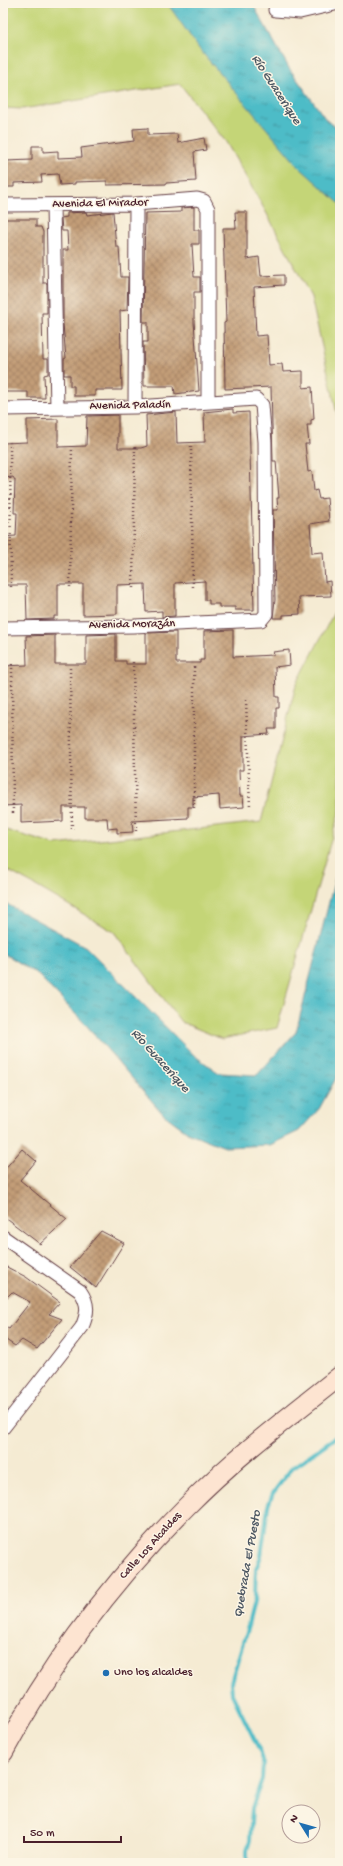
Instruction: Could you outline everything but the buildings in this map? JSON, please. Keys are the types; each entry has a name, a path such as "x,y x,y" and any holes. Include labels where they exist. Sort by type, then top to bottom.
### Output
{"main road":[{"name":"Calle Los Alcaldes","path":"3,1753 65,1652 124,1576 186,1507 253,1445 340,1376"}],"street":[{"path":"275,10 300,12 339,3"},
{"name":"Avenida El Mirador","path":"3,205 136,204 197,199 204,202 208,209 208,402"},
{"path":"135,406 136,204"},
{"path":"53,205 57,408"},
{"name":"Avenida Paladín","path":"3,409 135,406 256,400 262,404 265,442 266,614 261,620"},
{"name":"Avenida Morazán","path":"3,628 149,625 261,620"},
{"path":"3,1238 80,1291 85,1298 88,1307 86,1318 82,1327 3,1428"}],"path":[{"path":"10,442 11,588"},
{"path":"70,588 72,444"},
{"path":"133,588 135,446"},
{"path":"191,446 193,590"},
{"path":"133,662 136,831"},
{"path":"12,664 13,814"},
{"path":"194,667 194,811"},
{"path":"70,668 72,831"},
{"path":"246,700 250,807"}],"green space":[{"path":"3,3 178,3 340,199 340,427 311,297 266,212 226,142 180,84 22,109 3,108"},
{"path":"340,601 340,809 277,1028 222,1039 181,1022 114,932 3,868 3,829 55,845 261,822 296,685"}],"water":[{"name":"Río Guacerique","path":"167,3 252,3 289,68 327,121 340,129 340,204 299,167 200,50"},
{"name":"Río Guacerique","path":"340,859 340,1071 319,1109 299,1131 270,1145 225,1147 189,1133 163,1114 87,1026 38,975 3,953 3,902 86,947 195,1056 219,1073 257,1075 296,1032"}],"waterway":[{"name":"Quebrada El Puesto","path":"247,1863 252,1808 262,1779 263,1760 232,1694 231,1682 255,1598 256,1569 261,1556 268,1506 273,1493 292,1468 340,1434"}],"place":[{"name":"Uno los alcaldes","path":"106,1673"}]}
